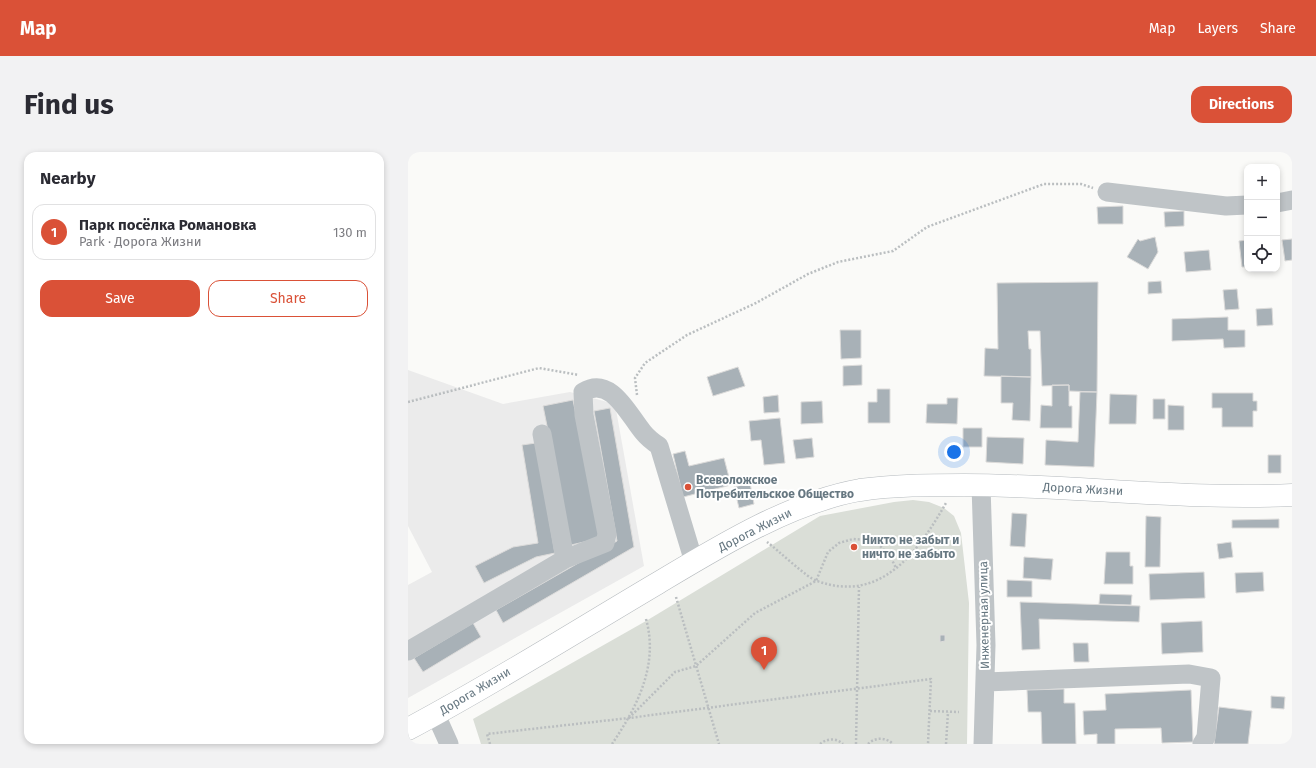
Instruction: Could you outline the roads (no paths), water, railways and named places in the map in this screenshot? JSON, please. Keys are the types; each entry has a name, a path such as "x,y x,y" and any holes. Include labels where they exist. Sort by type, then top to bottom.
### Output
{"main road":[{"name":"Дорога Жизни","path":"408,729 694,562 794,509 827,498 861,490 892,487 981,485 1221,495 1292,495"}],"street":[{"path":"1108,192 1226,206 1244,205"},
{"path":"1280,202 1292,200"},
{"path":"408,651 565,559 605,543 607,534 584,415 583,392 591,388 606,389 616,396 644,433 659,446 694,562"},
{"path":"542,434 565,559"},
{"name":"Инженерная улица","path":"981,485 986,645 982,744"},
{"path":"985,682 1189,674 1211,678 1206,737 1202,744"},
{"path":"436,714 448,744"}],"place":[{"name":"Всеволожское Потребительское Общество","path":"688,487"},
{"name":"Никто не забыт и ничто не забыто","path":"854,547"},
{"name":"Парк посёлка Романовка","path":"764,670"}]}
